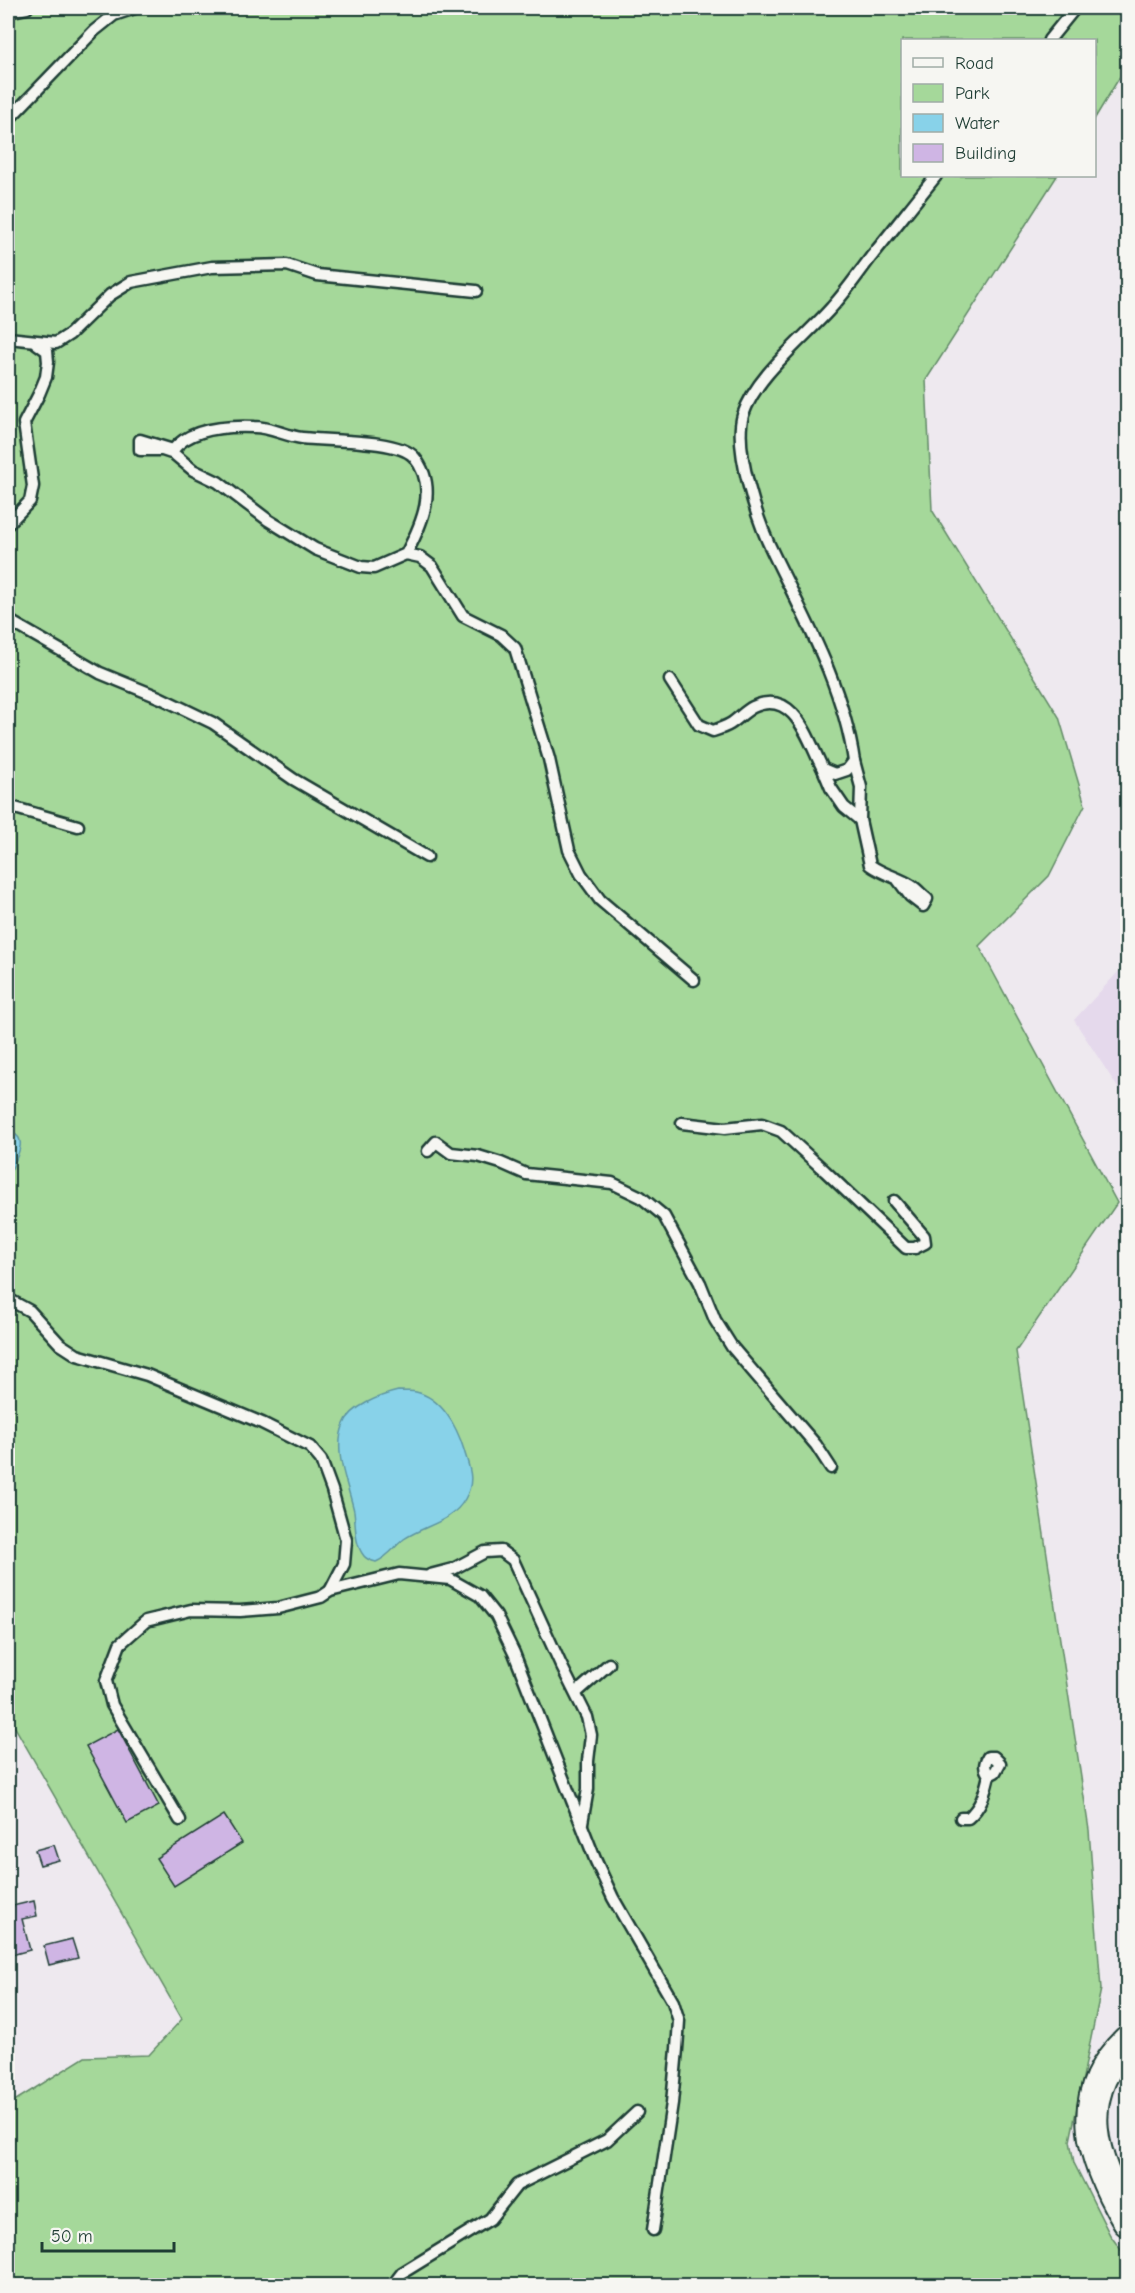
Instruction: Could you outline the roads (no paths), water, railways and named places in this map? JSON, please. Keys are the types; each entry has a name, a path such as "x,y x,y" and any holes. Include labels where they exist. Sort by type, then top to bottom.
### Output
{"street":[{"path":"1128,2041 1116,2052 1102,2071 1094,2095 1092,2127 1108,2186 1128,2221"}],"lane":[{"path":"8,12 27,8"},
{"path":"8,120 94,31 114,15 135,8"},
{"path":"1050,39 1075,8"},
{"path":"898,880 884,875 870,865 860,820 861,787 839,695 755,511 742,439 742,417 749,401 771,370 833,306 935,177"},
{"path":"8,524 30,501 33,486 29,466 29,445 24,423 39,394 56,343 70,334 110,295 131,282 212,267 287,265 317,275 476,291"},
{"path":"8,338 56,343"},
{"path":"33,341 47,351 48,362"},
{"path":"406,554 420,526 427,500 426,476 412,455 388,445 301,438 256,427 201,432 178,442 172,450 140,440 140,450 162,450 174,454 193,470 218,482 268,520 315,549 361,567 374,568 406,554 420,557 432,566 463,616 501,635 515,648 549,759 569,850 581,874 600,900 694,980"},
{"path":"8,620 100,673 213,723 293,779 427,857"},
{"path":"670,680 699,725 713,732 731,724 754,707 774,703 787,708 801,721 831,788 844,807 860,820"},
{"path":"823,769 835,774 847,770 854,761"},
{"path":"8,806 78,826"},
{"path":"682,1123 725,1128 762,1124 781,1131 906,1248 915,1248 925,1243 924,1236 894,1201"},
{"path":"428,1151 436,1142 451,1153 478,1156 526,1174 612,1183 641,1197 664,1216 700,1283 715,1320 732,1347 816,1445 831,1468"},
{"path":"8,1299 30,1311 60,1344 77,1354 147,1375 262,1423 310,1447 321,1460 346,1539 344,1564 330,1591"},
{"path":"427,1576 453,1569 485,1552 501,1551 513,1560 587,1717 591,1735 588,1789 582,1826"},
{"path":"180,1820 111,1704 106,1681 120,1644 146,1622 191,1610 240,1611 278,1608 321,1597 330,1591 399,1574 450,1579 480,1596 496,1616 514,1653 582,1826 614,1898 673,2002 679,2021 672,2103 653,2230"},
{"path":"576,1693 609,1664"},
{"path":"961,1818 968,1818 976,1811 985,1796 989,1775"},
{"path":"392,2286 402,2273 490,2218 517,2185 607,2140 637,2112"}],"water":[{"path":"8,1132 19,1139 20,1144 17,1158 8,1177"},
{"path":"398,1391 425,1395 441,1407 457,1432 471,1479 468,1492 460,1507 446,1518 404,1539 376,1562 365,1557 358,1546 354,1511 340,1456 341,1434 344,1424 353,1412 375,1398"}]}
